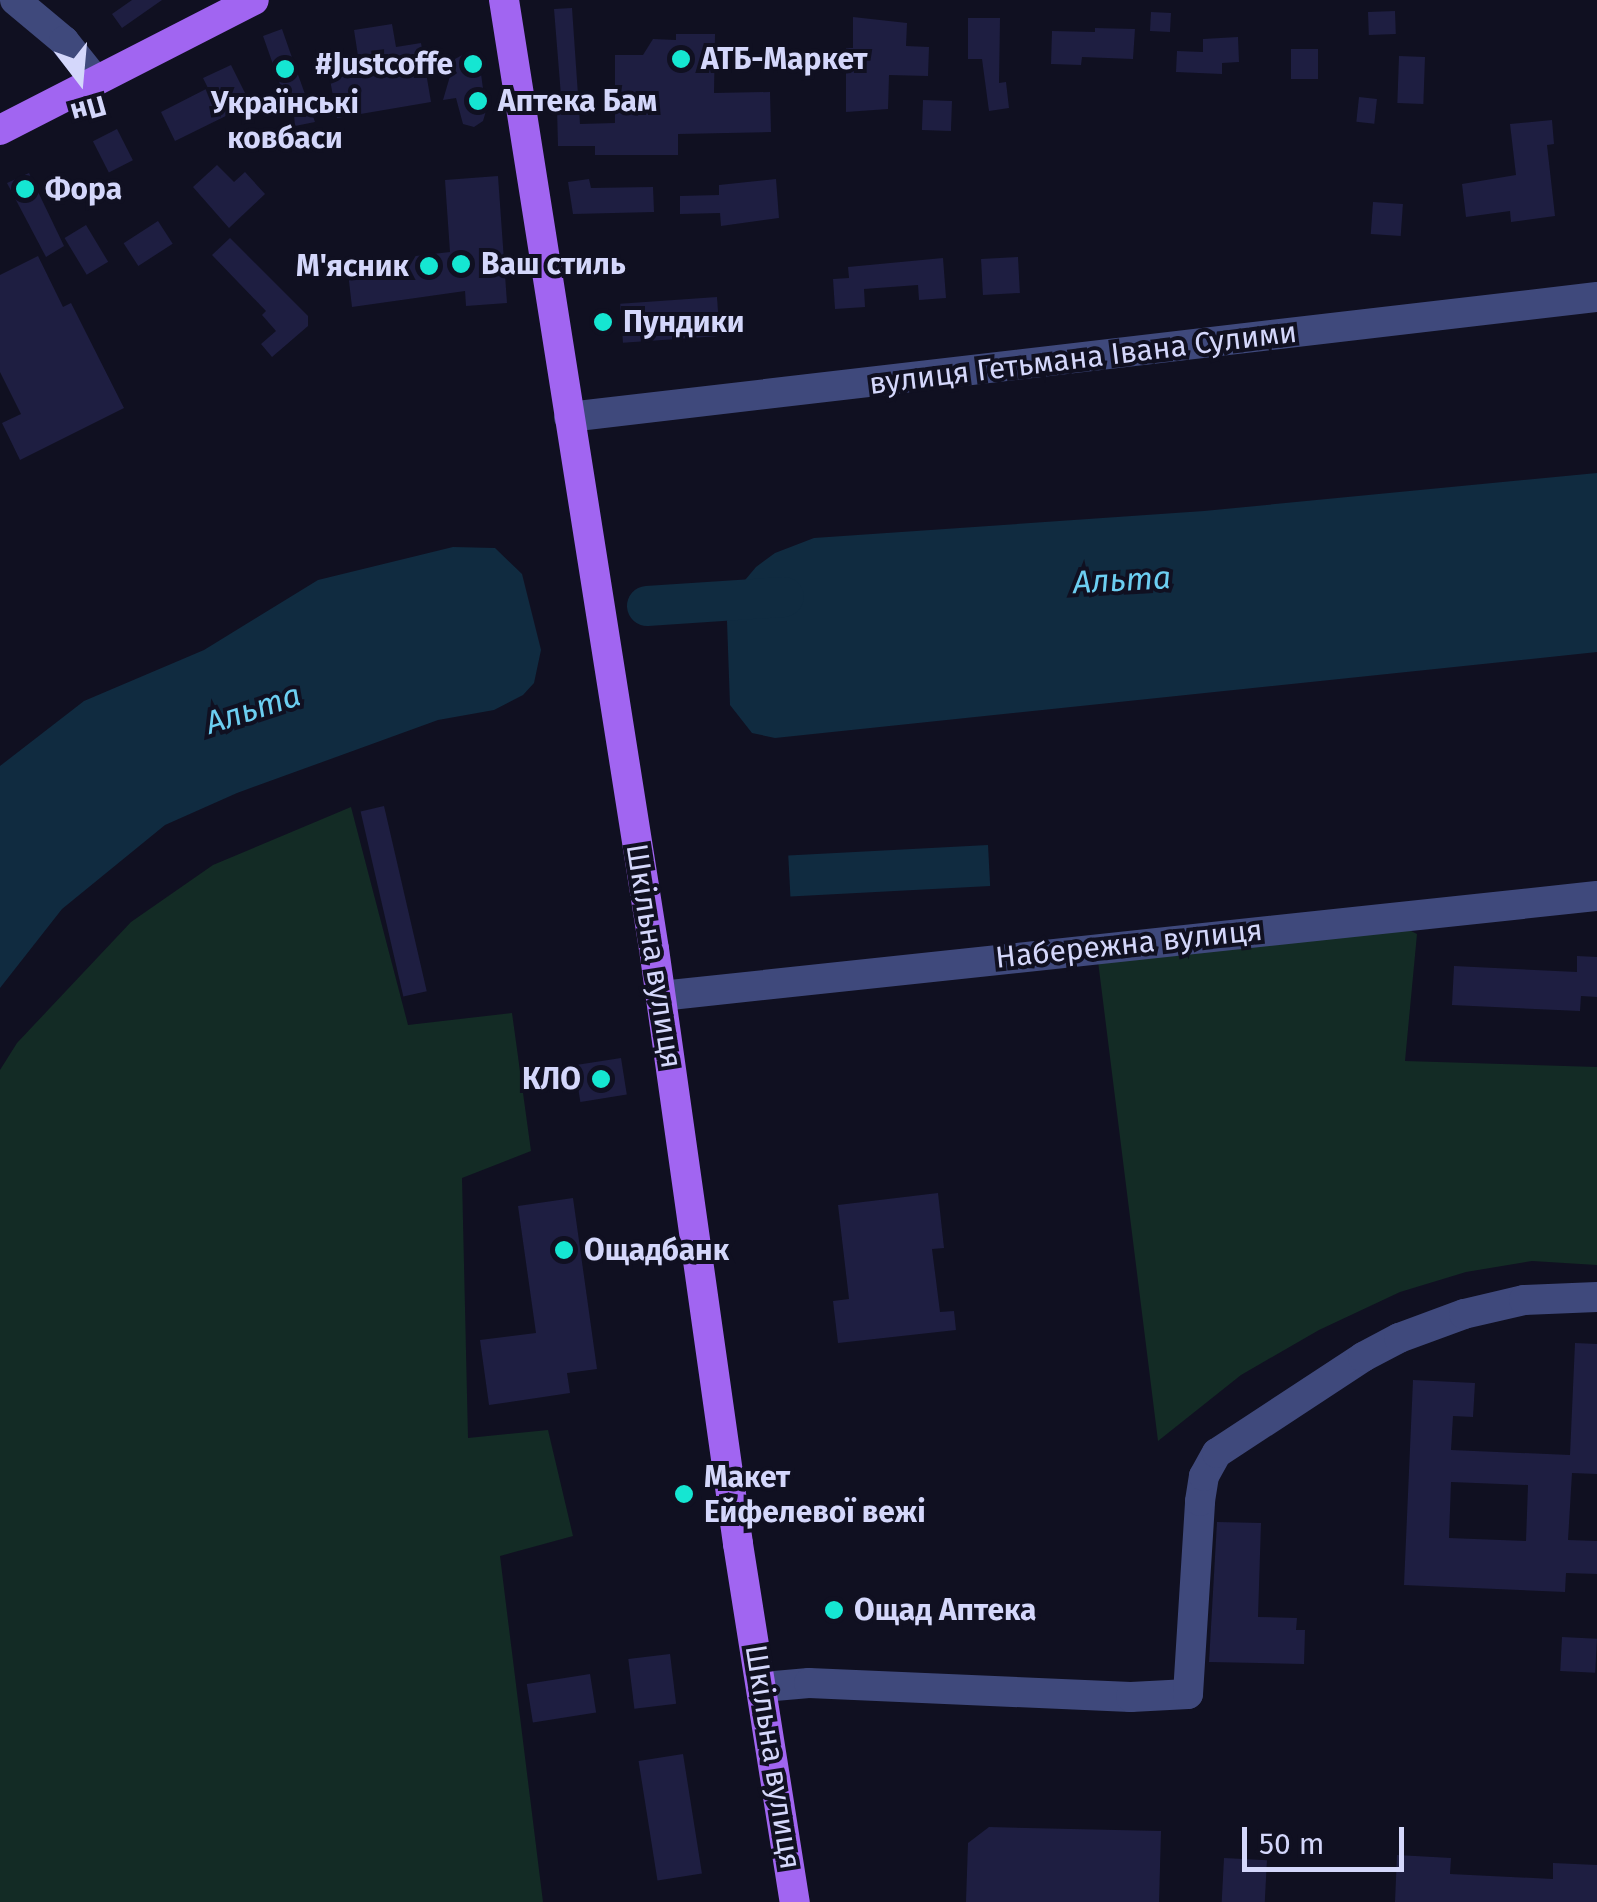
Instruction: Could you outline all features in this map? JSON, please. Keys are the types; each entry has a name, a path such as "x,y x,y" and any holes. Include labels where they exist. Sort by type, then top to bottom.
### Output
{"main road":[{"path":"0,130 254,0"},
{"name":"Шкільна вулиця","path":"504,3 661,996 738,1544 795,1902"}],"street":[{"path":"14,0 64,40 96,81"},
{"name":"вулиця Гетьмана Івана Сулими","path":"570,418 1597,297"},
{"name":"Набережна вулиця","path":"661,996 1597,896"},
{"path":"763,1687 825,1684 1131,1698 1188,1694 1204,1476 1217,1454 1363,1356 1432,1325 1524,1300 1597,1296"}],"green space":[{"path":"351,807 408,1025 512,1013 531,1151 462,1178 468,1438 548,1430 573,1536 500,1556 543,1902 0,1902 0,1070 17,1043 131,922 213,865"},
{"path":"1401,926 1417,934 1405,1061 1597,1067 1597,1265 1532,1261 1466,1272 1400,1292 1319,1330 1241,1375 1158,1441 1098,961"}],"water":[{"path":"1597,473 1597,652 775,738 752,733 730,705 727,621 735,592 756,567 775,553 814,538 1204,511"},
{"path":"453,547 495,548 522,574 541,650 534,683 523,695 494,710 438,720 237,793 165,825 62,909 0,988 0,766 84,701 204,650 318,580"},
{"path":"988,845 990,886 790,896 788,855"}],"building":[{"path":"132,0 162,0 122,28 112,14"},
{"path":"572,8 580,124 615,123 615,55 643,55 653,39 676,40 676,34 715,34 714,93 770,92 771,132 678,134 678,155 595,155 595,146 558,146 557,108 562,108 554,9"},
{"path":"1395,11 1396,34 1369,35 1368,12"},
{"path":"1151,12 1171,13 1170,32 1150,31"},
{"path":"853,17 907,23 906,46 929,47 928,76 889,75 888,109 846,112 846,48 853,48"},
{"path":"968,18 1000,18 999,83 1006,82 1009,108 989,111 982,59 968,59"},
{"path":"392,24 396,47 421,43 431,102 337,118 329,74 360,69 354,30"},
{"path":"1095,28 1135,29 1133,59 1082,57 1081,65 1051,64 1052,31 1095,32"},
{"name":"Українські ковбаси","path":"282,29 315,122 295,126 293,103 287,104 263,36"},
{"path":"1238,37 1239,62 1222,63 1222,74 1176,72 1177,51 1203,52 1203,39"},
{"path":"1291,49 1318,49 1318,79 1291,79"},
{"path":"464,54 474,57 480,66 486,111 483,121 474,127 463,124 456,98 443,100 455,59"},
{"path":"1399,56 1425,57 1423,104 1397,103"},
{"path":"231,65 246,95 234,101 238,110 175,141 161,112 208,88 203,78"},
{"path":"1359,97 1377,99 1374,124 1356,122"},
{"path":"923,100 952,101 951,131 922,130"},
{"path":"1552,120 1554,144 1547,145 1555,216 1511,222 1510,211 1466,217 1462,184 1516,175 1510,124"},
{"path":"117,129 133,160 109,172 93,141"},
{"path":"217,165 234,182 245,172 265,194 229,228 193,187"},
{"path":"29,173 64,246 46,257 7,183"},
{"path":"498,176 507,303 466,306 465,291 352,307 347,264 450,252 445,180"},
{"path":"589,179 591,188 653,187 654,212 573,214 568,182"},
{"path":"776,179 779,218 721,226 720,213 680,214 680,196 719,195 719,185"},
{"path":"1373,202 1403,204 1401,236 1371,234"},
{"path":"158,221 173,244 138,266 124,243"},
{"path":"86,225 108,262 87,275 65,238"},
{"path":"230,238 308,316 308,326 272,357 261,344 276,331 262,315 266,311 212,255"},
{"path":"38,256 63,307 71,303 124,408 20,460 2,423 21,414 0,372 0,275"},
{"path":"1018,257 1020,293 983,295 981,259"},
{"path":"943,258 946,298 919,300 918,285 864,289 865,307 835,309 833,279 849,278 848,267"},
{"path":"717,297 720,336 623,343 620,304"},
{"path":"384,806 427,991 403,997 361,811"},
{"path":"1577,956 1597,957 1597,997 1581,996 1580,1011 1452,1005 1454,966 1577,972"},
{"path":"621,1058 627,1095 580,1102 575,1065"},
{"path":"938,1193 944,1248 932,1249 940,1312 954,1311 956,1330 838,1343 833,1301 849,1299 838,1205"},
{"path":"573,1198 597,1369 567,1373 570,1393 489,1405 480,1340 536,1333 518,1206"},
{"path":"1575,1343 1597,1344 1597,1474 1572,1473 1568,1540 1597,1541 1597,1574 1566,1573 1565,1592 1404,1585 1413,1380 1475,1383 1473,1417 1453,1416 1451,1450 1570,1455","holes":["1451,1482 1528,1485 1526,1541 1449,1538"]},
{"path":"1217,1522 1261,1523 1258,1617 1297,1618 1296,1630 1305,1630 1304,1664 1209,1662"},
{"path":"1562,1637 1597,1639 1595,1673 1560,1671"},
{"path":"670,1654 676,1704 634,1709 628,1659"},
{"path":"590,1674 596,1713 533,1723 527,1684"},
{"path":"683,1754 702,1874 657,1881 639,1761"},
{"path":"989,1827 1161,1831 1159,1902 966,1902 968,1843"},
{"path":"1397,1855 1451,1858 1450,1874 1553,1879 1553,1863 1597,1865 1597,1902 1395,1902"},
{"path":"1224,1858 1267,1860 1265,1902 1222,1902"}],"waterway":[{"name":"Альта","path":"647,606 784,597"}],"place":[{"name":"АТБ-Маркет","path":"681,59"},
{"name":"#Justcoffe","path":"473,64"},
{"name":"Українські ковбаси","path":"285,69"},
{"name":"Аптека Бам","path":"478,101"},
{"name":"Фора","path":"25,189"},
{"name":"Ваш стиль","path":"461,264"},
{"name":"М'ясник","path":"429,266"},
{"name":"Пундики","path":"603,322"},
{"name":"КЛО","path":"601,1079"},
{"name":"Ощадбанк","path":"564,1250"},
{"name":"Макет Ейфелевої вежі","path":"684,1494"},
{"name":"Ощад Аптека","path":"834,1610"}]}
